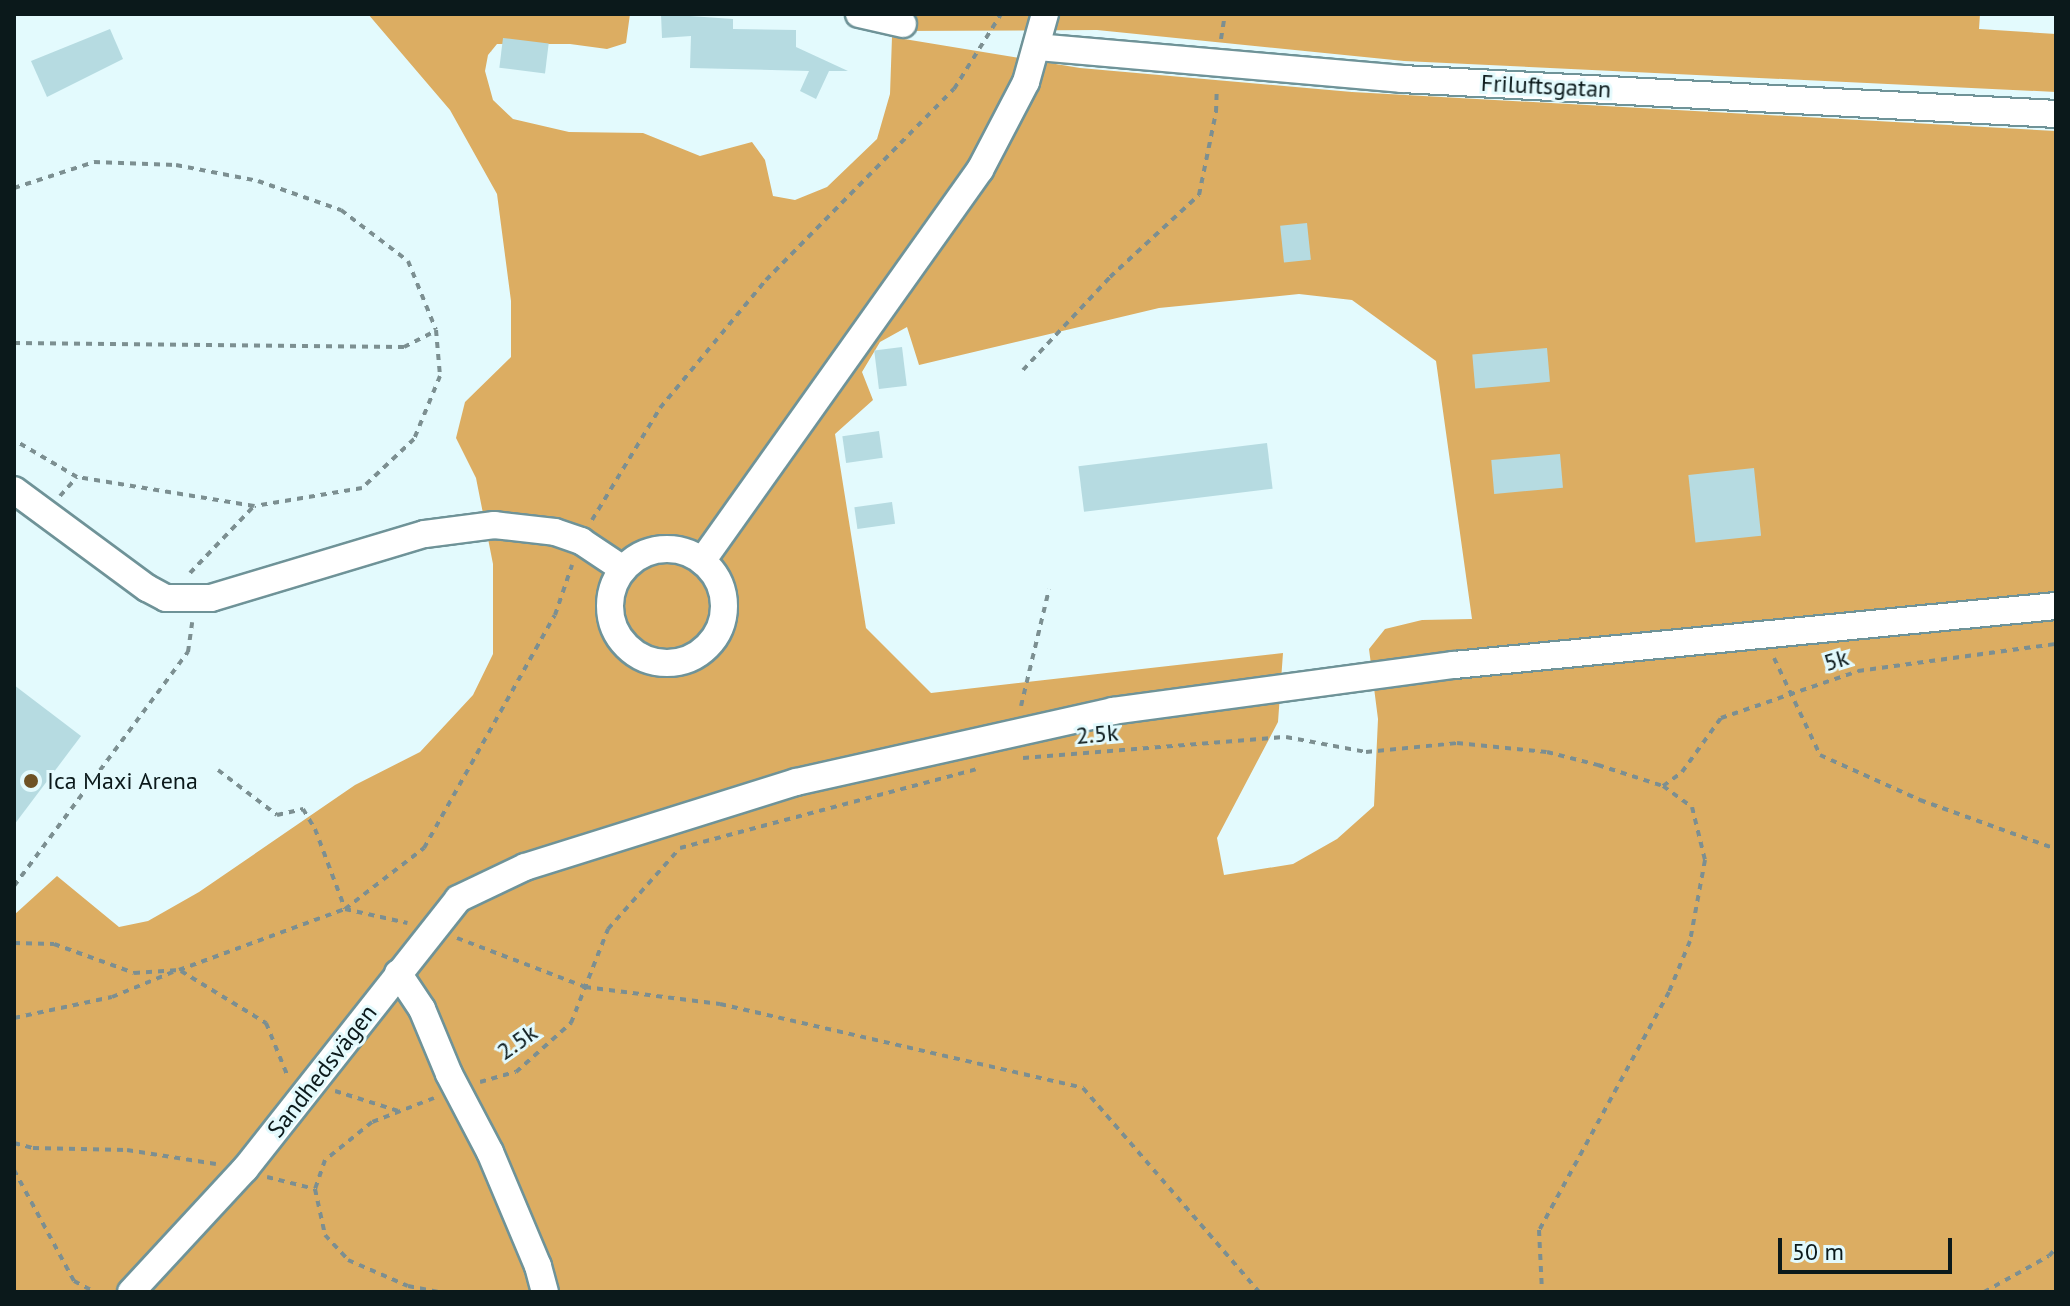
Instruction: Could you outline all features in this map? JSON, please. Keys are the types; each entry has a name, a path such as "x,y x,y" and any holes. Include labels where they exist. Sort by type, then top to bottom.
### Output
{"street":[{"path":"859,14 903,24"},
{"path":"702,561 980,170 1021,93 1045,14"},
{"name":"Friluftsgatan","path":"1037,47 1402,79 2056,114"},
{"path":"14,490 147,588 178,599 211,598 384,545 455,529 514,526 555,532 581,541 623,569"},
{"path":"661,549 687,552 702,561 715,575 722,592 724,611 720,629 695,656 668,664 649,661 633,652 615,631 610,613 611,594 623,569 636,557 661,549"},
{"name":"Sandhedsvägen","path":"131,1292 245,1169 458,899 525,867 796,782 1113,711 1454,665 2056,606"},
{"path":"398,973 422,1009 490,1152 538,1266 545,1292"}],"path":[{"path":"14,1018 112,997 345,909 424,848 555,615 581,541 660,408 766,280 954,89 1001,14"},
{"path":"1023,370 1110,277 1199,195 1216,112 1225,14"},
{"path":"14,188 94,162 176,165 258,181 341,210 408,261 436,330 440,376 414,439 362,488 254,506 77,477 14,440"},
{"path":"14,343 404,347 436,330"},
{"path":"14,886 188,652 193,629 178,599 254,506"},
{"path":"1015,731 1049,589"},
{"path":"1760,635 1794,693 1820,755 1920,800 2056,849"},
{"name":"5k","path":"1663,786 1682,772 1721,718 1858,671 2056,644"},
{"name":"2.5k","path":"1008,760 1286,737 1366,752 1457,743 1547,752 1663,786 1692,807 1705,860 1690,941 1669,992 1539,1230 1539,1292"},
{"name":"2.5k","path":"315,1189 325,1160 372,1122 457,1088 516,1072 571,1023 608,929 680,848 978,769"},
{"path":"218,770 277,815 303,809 315,829 345,909"},
{"path":"345,909 433,929 585,987 720,1004 1083,1088 1259,1292"},
{"path":"14,943 54,944 134,973 179,970 266,1023 285,1076 400,1111"},
{"path":"14,1143 33,1148 127,1150 245,1169 315,1189 325,1235 348,1260 408,1286 438,1292"},
{"path":"14,1170 74,1281 95,1292"},
{"path":"1984,1292 2049,1256 2056,1248"}],"shaded area":[{"path":"368,14 630,14 626,43 607,49 570,44 497,44 488,55 485,71 493,100 513,119 569,132 643,133 700,156 752,142 765,160 773,196 795,200 827,187 877,139 890,94 892,37 1080,68 1352,92 2056,131 2056,1292 14,1292 14,915 57,876 119,927 148,921 199,892 355,785 420,752 473,695 493,654 493,564 476,478 456,438 465,402 511,357 511,301 497,194 450,110","holes":["1299,294 1352,300 1436,361 1472,619 1422,620 1385,629 1369,649 1378,719 1374,806 1337,839 1293,864 1224,875 1217,838 1278,722 1283,653 931,693 866,628 835,434 873,400 862,372 880,342 907,327 919,365 1159,308"]},
{"path":"895,14 1980,14 1979,29 2056,34 2056,92 1404,61 1097,30 895,31"}],"building":[{"path":"661,14 733,19 733,29 796,30 796,47 848,71 829,71 816,99 800,91 809,71 690,68 691,36 662,38"},
{"path":"110,29 123,59 47,97 31,61"},
{"path":"503,38 549,44 545,73 499,68"},
{"path":"1307,223 1311,260 1284,263 1280,226"},
{"path":"902,347 907,386 879,389 874,350"},
{"path":"1547,348 1550,382 1475,388 1472,355"},
{"path":"879,431 883,458 846,463 842,436"},
{"path":"1267,443 1273,489 1084,512 1078,466"},
{"path":"1560,454 1563,488 1494,494 1491,460"},
{"path":"1754,468 1761,536 1695,543 1688,475"},
{"path":"892,502 895,524 857,529 854,507"},
{"name":"Ica Maxi Arena","path":"14,685 81,736 14,825"}],"place":[{"name":"Ica Maxi Arena","path":"31,781"}]}
